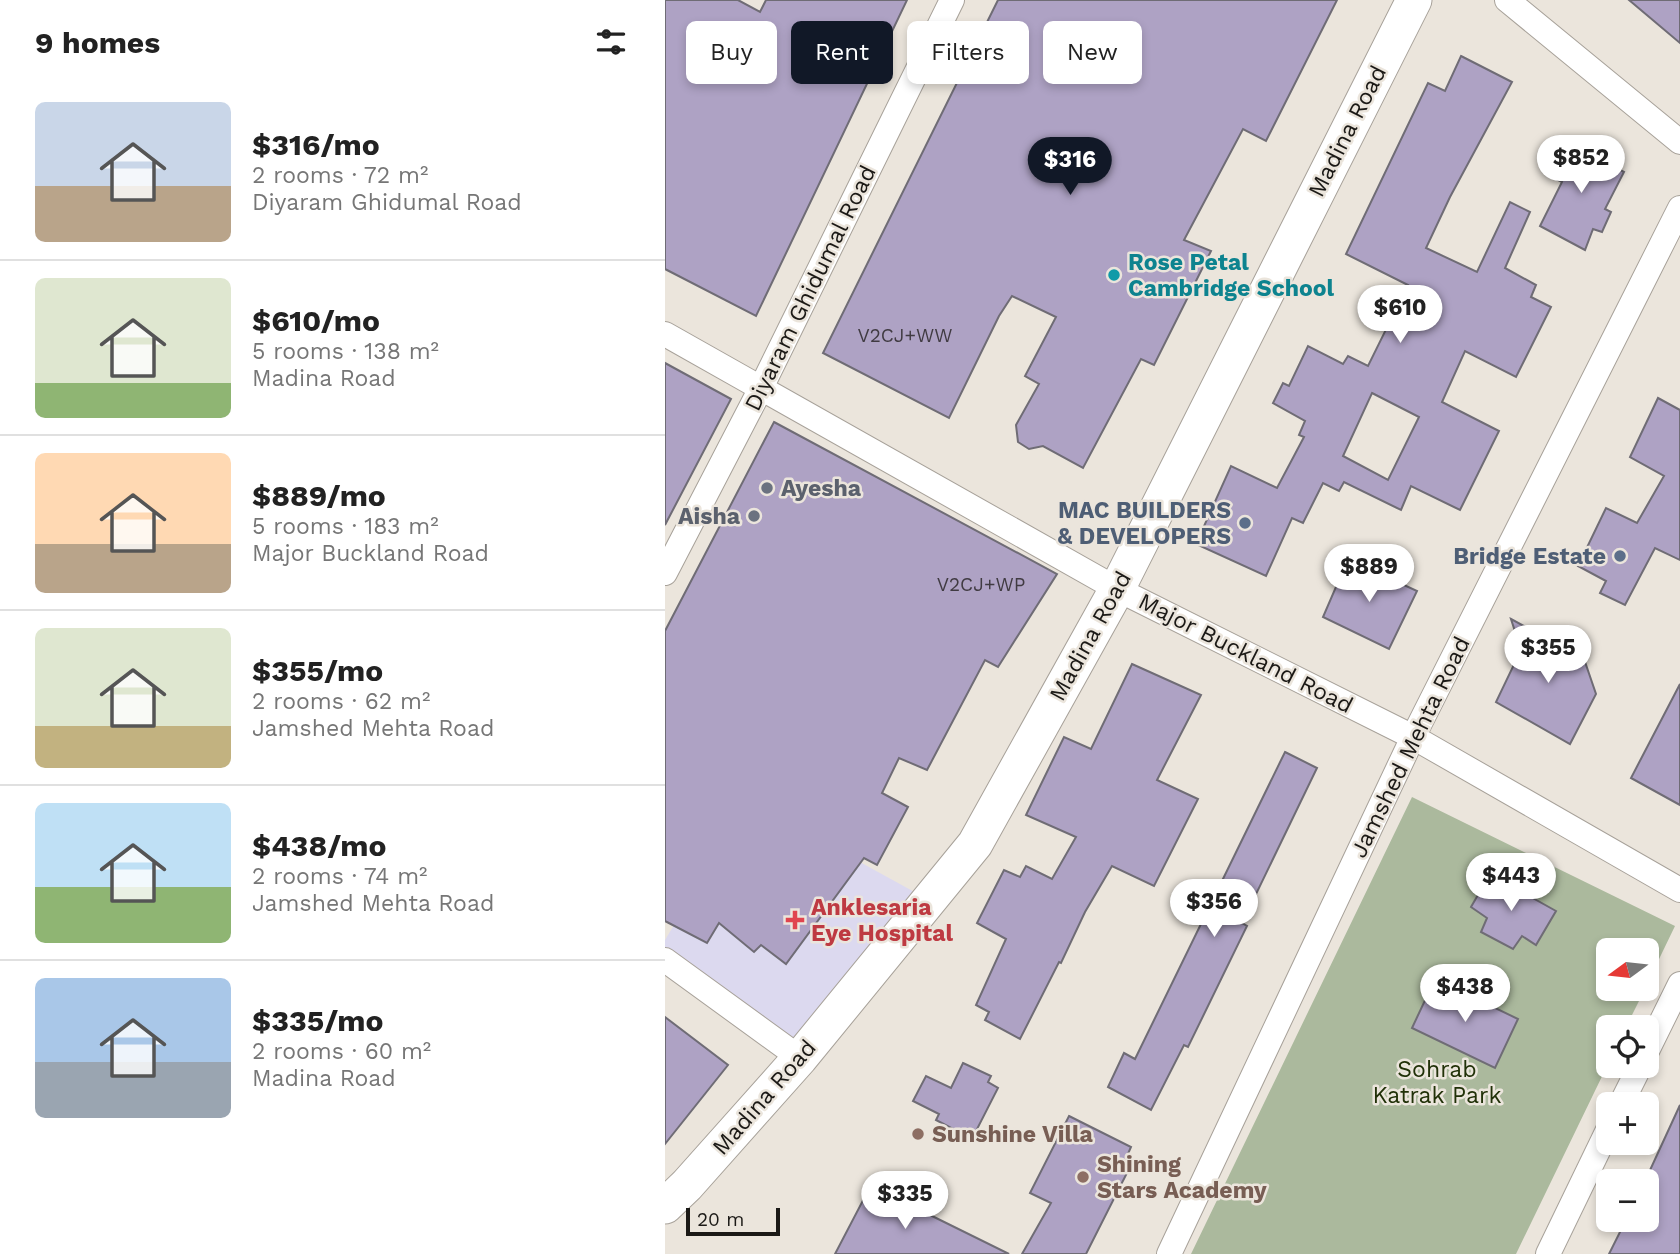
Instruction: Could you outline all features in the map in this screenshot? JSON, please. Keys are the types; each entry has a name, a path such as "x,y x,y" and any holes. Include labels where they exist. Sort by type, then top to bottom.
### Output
{"main road":[{"name":"Madina Road","path":"665,1206 687,1185 800,1058 975,844 1117,589 1414,0"}],"street":[{"name":"Diyaram Ghidumal Road","path":"665,573 761,388 952,0"},
{"path":"1507,0 1680,142"},
{"name":"Jamshed Mehta Road","path":"1169,1254 1413,737 1680,208"},
{"name":"Major Buckland Road","path":"665,334 1117,589 1413,737 1680,890"},
{"path":"665,960 800,1058"},
{"path":"1659,1027 1680,984"},
{"path":"1548,1254 1596,1155"}],"shaded area":[{"name":"Anklesaria Eye Hospital","path":"749,801 929,900 800,1058 665,960 665,940"}],"green space":[{"name":"Sohrab Katrak Park","path":"1412,797 1675,926 1659,959 1659,938 1596,938 1596,1001 1639,1001 1632,1015 1596,1015 1596,1078 1601,1078 1516,1254 1191,1254"}],"building":[{"path":"665,0 738,0 760,12 766,0 907,0 893,29 893,21 791,21 791,84 867,84 756,316 665,269"},
{"path":"998,0 1337,0 1266,141 1243,129 1184,240 1211,251 1154,365 1141,359 1083,468 1043,446 1029,449 1018,442 1016,425 1039,384 1025,376 1056,317 1012,296 999,316 949,418 823,353 956,84 1029,84 1029,21 988,21"},
{"path":"1629,0 1680,0 1680,43"},
{"path":"1461,56 1512,82 1450,197 1426,248 1477,272 1510,202 1530,212 1505,268 1536,285 1531,297 1551,307 1516,377 1465,351 1442,402 1499,431 1460,510 1411,486 1401,510 1344,482 1339,491 1323,483 1303,523 1292,518 1266,576 1196,544 1231,466 1277,488 1304,437 1299,435 1305,421 1273,403 1283,383 1289,386 1308,346 1343,364 1348,356 1368,366 1408,285 1346,254 1428,83 1445,91","holes":["1372,393 1419,417 1388,480 1343,456"]},
{"path":"1570,141 1576,144 1578,141 1602,152 1598,158 1624,172 1605,209 1611,212 1602,232 1593,229 1585,250 1540,226 1562,182 1551,176"},
{"path":"665,363 731,399 665,525"},
{"path":"1658,398 1680,410 1680,560 1655,548 1625,605 1600,593 1606,581 1578,566 1606,508 1637,523 1664,476 1630,457"},
{"path":"774,422 1057,574 998,667 985,660 927,770 899,758 882,793 908,807 877,865 864,858 786,964 761,945 754,952 719,923 707,943 665,921 665,631"},
{"path":"1348,559 1417,591 1389,649 1323,617"},
{"path":"1511,619 1584,659 1596,694 1570,744 1496,702 1521,650"},
{"path":"1132,664 1201,695 1157,780 1198,799 1154,886 1112,866 1085,912 1020,1039 985,1020 989,1012 976,1005 1006,939 977,923 1004,870 1020,877 1026,866 1052,879 1076,837 1026,815 1064,737 1091,749"},
{"path":"1680,684 1680,805 1631,778"},
{"path":"1285,752 1317,768 1242,923 1247,926 1188,1047 1184,1045 1151,1110 1108,1087 1124,1053 1135,1059"},
{"path":"1490,874 1556,911 1536,945 1522,936 1513,949 1481,932 1487,918 1471,907"},
{"path":"1435,979 1518,1019 1495,1068 1412,1028"},
{"path":"665,1017 728,1065 665,1144"},
{"path":"963,1063 991,1076 988,1082 998,1088 972,1139 936,1120 939,1114 913,1101 926,1076 951,1088"},
{"path":"1680,1105 1680,1254 1609,1254 1620,1232 1659,1232 1659,1169 1651,1169"},
{"path":"1069,1116 1131,1147 1127,1156 1134,1159 1086,1254 1022,1254 1051,1203 1030,1193"},
{"path":"871,1185 928,1214 1009,1254 835,1254"}],"place":[{"name":"Rose Petal Cambridge School","path":"1114,275"},
{"name":"Ayesha","path":"767,488"},
{"name":"Aisha","path":"754,516"},
{"name":"MAC BUILDERS & DEVELOPERS","path":"1245,523"},
{"name":"Bridge Estate","path":"1620,556"},
{"name":"Anklesaria Eye Hospital","path":"795,920"},
{"name":"Sunshine Villa","path":"918,1134"},
{"name":"Shining Stars Academy","path":"1083,1177"}]}
